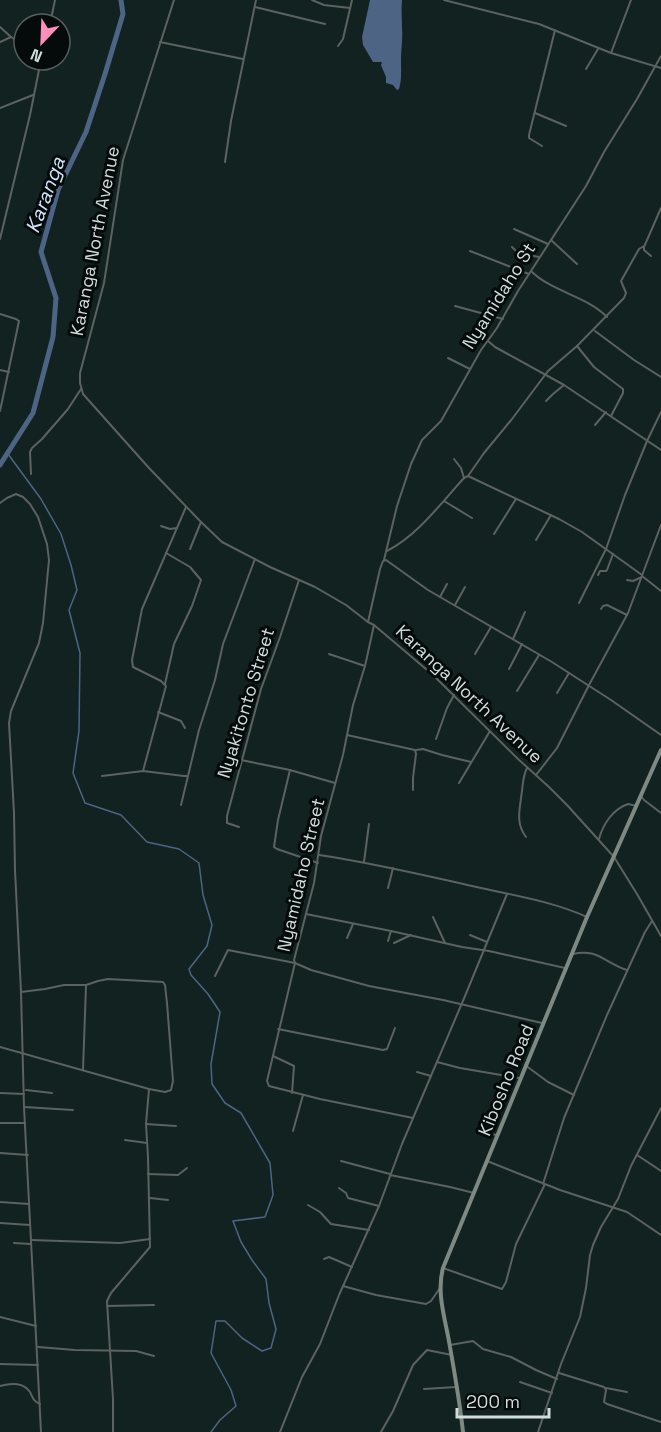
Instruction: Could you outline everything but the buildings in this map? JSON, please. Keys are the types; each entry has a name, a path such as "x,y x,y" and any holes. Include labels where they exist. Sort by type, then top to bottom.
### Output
{"street":[{"name":"Karanga North Avenue","path":"174,0 123,160 104,284 80,374 81,389 86,398 222,542 346,605 419,662 454,695 567,805 614,857 661,936"},
{"path":"225,162 256,0"},
{"path":"312,0 324,5 350,8"},
{"path":"338,46 343,39 352,0"},
{"path":"444,0 527,21 555,30 598,49 661,68"},
{"path":"611,53 631,0"},
{"path":"255,7 325,24"},
{"path":"0,27 11,38 0,42"},
{"path":"542,146 529,138 530,126 555,30"},
{"path":"160,42 243,59"},
{"path":"586,69 598,49"},
{"name":"Nyamidaho St","path":"368,622 396,507 411,464 424,437 441,421 518,291 586,186 661,56"},
{"path":"0,239 38,72"},
{"path":"0,108 33,95"},
{"path":"535,113 566,126"},
{"path":"651,256 644,250 661,208"},
{"path":"514,229 548,244"},
{"path":"551,240 577,264"},
{"path":"386,551 411,533 468,476 552,367 577,346 624,298 626,292 621,281 639,249 645,246"},
{"path":"512,247 518,253 539,257"},
{"path":"470,251 530,273 598,309 606,317"},
{"path":"455,306 503,319"},
{"path":"0,314 19,321 0,411"},
{"path":"593,330 661,377"},
{"path":"488,341 564,385 661,450"},
{"path":"577,346 594,367 623,389 611,416"},
{"path":"448,358 470,369"},
{"path":"0,370 9,372"},
{"path":"546,401 564,385"},
{"path":"31,474 30,452 32,448 68,409 81,389"},
{"path":"595,425 606,412"},
{"path":"579,603 606,549 625,495 661,412"},
{"path":"454,459 461,468 464,478"},
{"path":"468,476 551,514 606,549 661,591"},
{"path":"0,503 16,494 30,504 38,517 47,544 49,560 39,643 11,711 9,723 24,1053 24,1107 41,1432"},
{"path":"494,534 516,499"},
{"path":"442,501 472,518"},
{"path":"165,684 133,668 131,663 142,609 187,507"},
{"path":"536,540 551,514"},
{"path":"190,549 201,522"},
{"path":"536,775 557,748 627,615 661,525"},
{"path":"161,526 170,529 177,528"},
{"path":"143,771 174,644 192,606 201,580 190,567 166,553"},
{"path":"598,575 601,571 607,570 613,554"},
{"path":"182,805 223,644 255,559"},
{"path":"384,560 390,561 421,586 589,685 661,735"},
{"path":"627,580 635,581 642,576"},
{"name":"Nyakitonto Street","path":"239,827 229,824 227,819 261,689 299,580"},
{"path":"440,597 447,584"},
{"path":"455,605 465,587"},
{"path":"601,609 605,605 627,615"},
{"path":"513,639 525,612"},
{"name":"Nyamidaho Street","path":"374,625 336,784 321,836 318,863 294,963 369,986 544,1023"},
{"path":"475,654 491,627"},
{"path":"509,669 522,644"},
{"path":"329,654 365,666"},
{"path":"517,691 539,655"},
{"path":"557,693 569,673"},
{"path":"436,739 454,695"},
{"path":"159,712 181,721 185,728"},
{"path":"459,783 490,731"},
{"path":"347,735 415,750 423,749 471,762"},
{"path":"413,790 417,754 415,750"},
{"name":"Kibosho Road","path":"463,1432 440,1288 443,1268 587,917 661,750"},
{"path":"242,760 290,770 336,784"},
{"path":"526,837 520,826 519,811 523,778 528,768"},
{"path":"290,770 274,847 318,863"},
{"path":"102,776 143,771 188,777"},
{"path":"641,796 661,813"},
{"path":"599,841 603,826 618,809 628,804 637,806"},
{"path":"364,862 369,824"},
{"path":"319,855 393,868 507,894 563,908 587,917"},
{"path":"388,888 393,868"},
{"path":"280,1432 302,1377 320,1344 369,1230 402,1143 507,894"},
{"path":"306,914 567,968"},
{"path":"433,917 445,943"},
{"path":"443,1268 502,1289 516,1244 544,1184 564,1118 627,970 652,921"},
{"path":"347,938 354,923"},
{"path":"388,941 392,931"},
{"path":"394,943 411,935"},
{"path":"470,935 487,942"},
{"path":"214,976 228,950 294,963 278,1029 268,1085 292,1093 413,1118"},
{"path":"573,954 588,952 627,970"},
{"path":"0,1047 149,1089 167,1092 171,1090 168,1003 164,984 108,979 86,985 63,985 21,992"},
{"path":"83,1070 86,985"},
{"path":"278,1029 385,1050 395,1028"},
{"path":"273,1056 294,1066 292,1093"},
{"path":"437,1062 521,1078"},
{"path":"525,1065 548,1082 574,1095"},
{"path":"417,1072 431,1076"},
{"path":"113,1432 107,1306 111,1293 148,1250 150,1239 146,1124 149,1089"},
{"path":"0,1093 52,1093"},
{"path":"293,1131 303,1095"},
{"path":"24,1107 73,1110"},
{"path":"538,1432 580,1317 593,1245 614,1207 661,1108"},
{"path":"0,1123 25,1123"},
{"path":"146,1124 176,1126"},
{"path":"476,1132 497,1136"},
{"path":"125,1140 147,1143"},
{"path":"0,1153 27,1155"},
{"path":"637,1155 661,1172"},
{"path":"340,1161 474,1193"},
{"path":"487,1161 544,1184 614,1207 631,1215 661,1235"},
{"path":"148,1174 178,1175 187,1168"},
{"path":"339,1188 346,1193 348,1198 379,1206"},
{"path":"149,1198 168,1200"},
{"path":"0,1202 29,1204"},
{"path":"308,1205 320,1212 331,1224 369,1230"},
{"path":"0,1223 30,1225"},
{"path":"14,1243 120,1243 150,1239"},
{"path":"324,1259 329,1257 352,1267"},
{"path":"343,1286 376,1295 426,1304 440,1288"},
{"path":"107,1306 154,1305"},
{"path":"0,1317 36,1326"},
{"path":"450,1345 473,1341 483,1349 511,1357 556,1378"},
{"path":"38,1347 142,1352 154,1356"},
{"path":"381,1432 393,1411 412,1365 427,1350 452,1355"},
{"path":"0,1364 38,1365"},
{"path":"558,1372 605,1388 627,1392"},
{"path":"520,1382 552,1393"},
{"path":"0,1386 21,1385 29,1390 34,1401 40,1404"},
{"path":"424,1389 456,1387"},
{"path":"605,1388 605,1403 661,1422"}],"water":[{"path":"370,0 402,0 401,79 397,90 393,85 386,83 382,62 373,62 363,45 362,37"}],"waterway":[{"name":"Karanga","path":"0,465 33,413 53,337 56,298 41,252 58,190 86,132 105,74 123,14 121,0"},
{"path":"8,454 41,499 61,534 77,590 69,610 80,653 79,731 73,773 85,803 121,815 147,842 179,849 199,863 203,895 212,925 207,946 189,969 191,975 220,1012 211,1064 212,1084 225,1103 241,1113 270,1163 273,1195 265,1217 233,1221 241,1242 266,1279 276,1329 271,1348 262,1351 242,1338 225,1321 216,1321 211,1353 231,1390 236,1406 220,1420 211,1432"}]}
